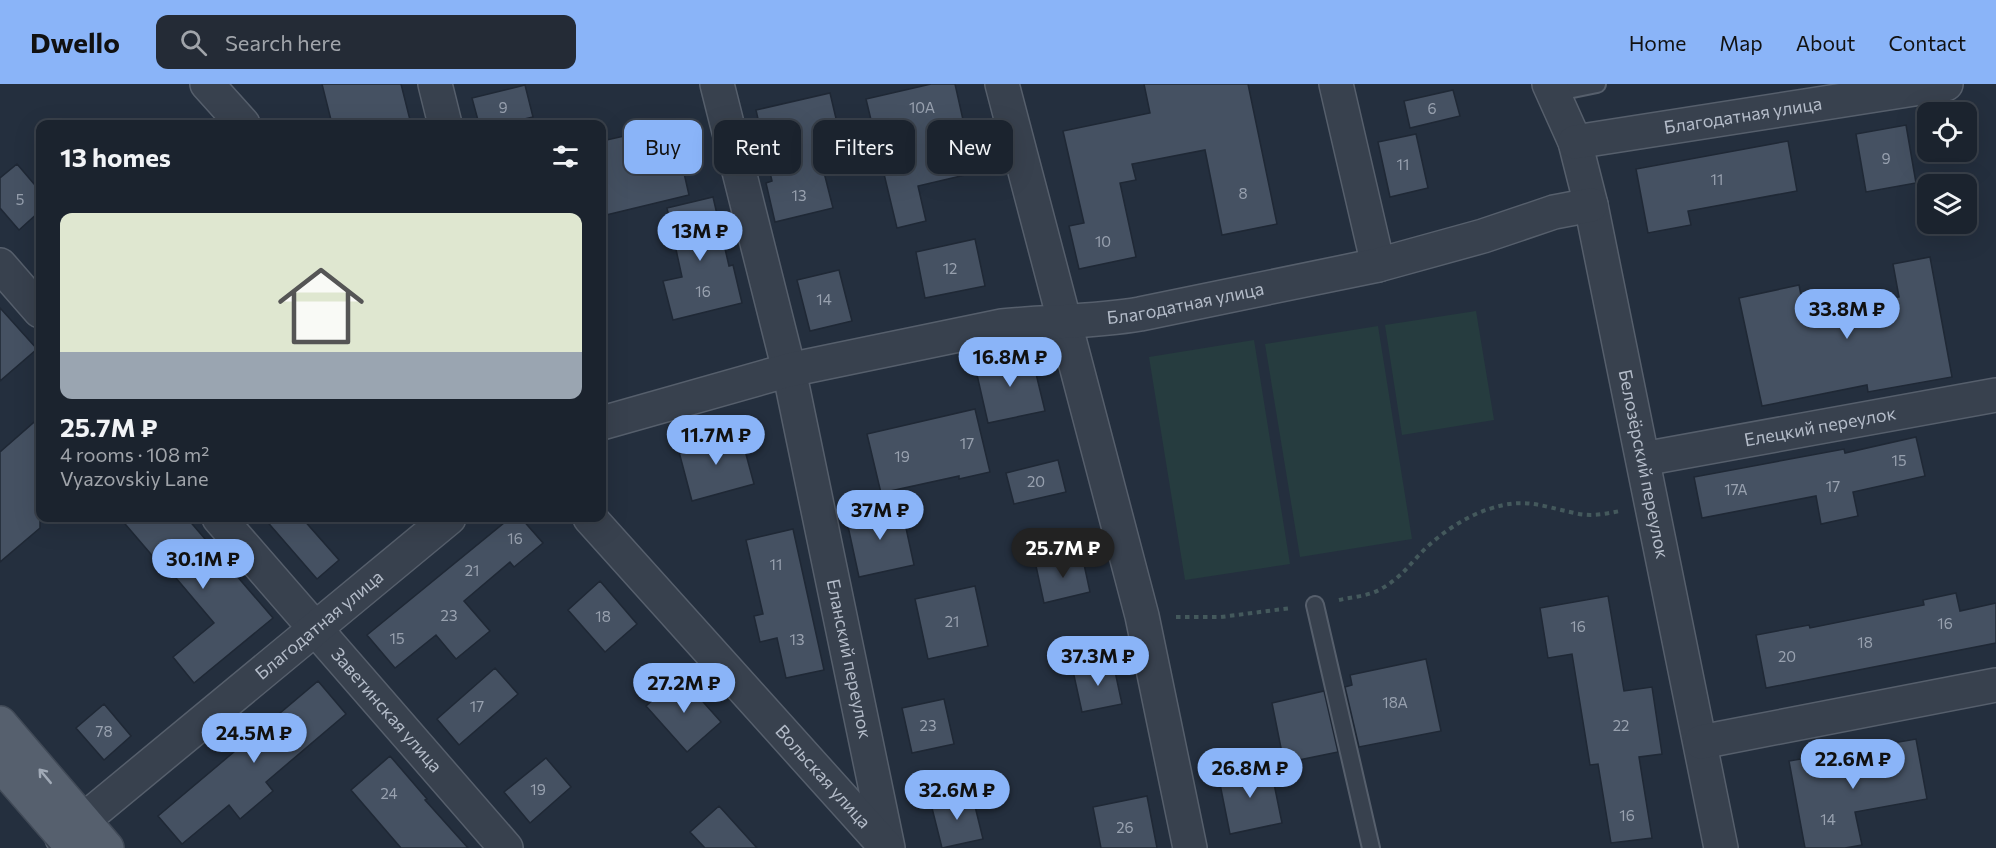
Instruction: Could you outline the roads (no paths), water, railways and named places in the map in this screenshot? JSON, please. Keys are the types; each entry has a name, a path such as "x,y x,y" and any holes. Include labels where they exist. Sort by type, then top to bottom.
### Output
{"main road":[{"path":"0,723 68,838"},
{"path":"0,764 68,838 106,848"}],"street":[{"path":"207,84 239,120"},
{"path":"435,84 444,120"},
{"name":"Еланский переулок","path":"717,84 789,370 888,848"},
{"path":"1002,84 1142,616 1190,848"},
{"path":"1336,84 1378,265"},
{"name":"Благодатная улица","path":"1575,142 1946,84"},
{"name":"Белозёрский переулок","path":"1551,89 1575,142 1591,205 1721,848"},
{"name":"Благодатная улица","path":"606,422 789,370 1002,326 1101,320 1140,314 1378,265 1483,236 1554,212 1591,205"},
{"path":"0,264 36,306"},
{"name":"Елецкий переулок","path":"1643,459 1996,394"},
{"name":"Заветинская улица","path":"222,522 506,848"},
{"name":"Благодатная улица","path":"68,838 314,628 444,522"},
{"name":"Вольская улица","path":"594,522 888,848"},
{"path":"1701,742 1996,685"}],"lane":[{"path":"1551,89 1597,84"},
{"path":"1315,605 1371,848"}]}
